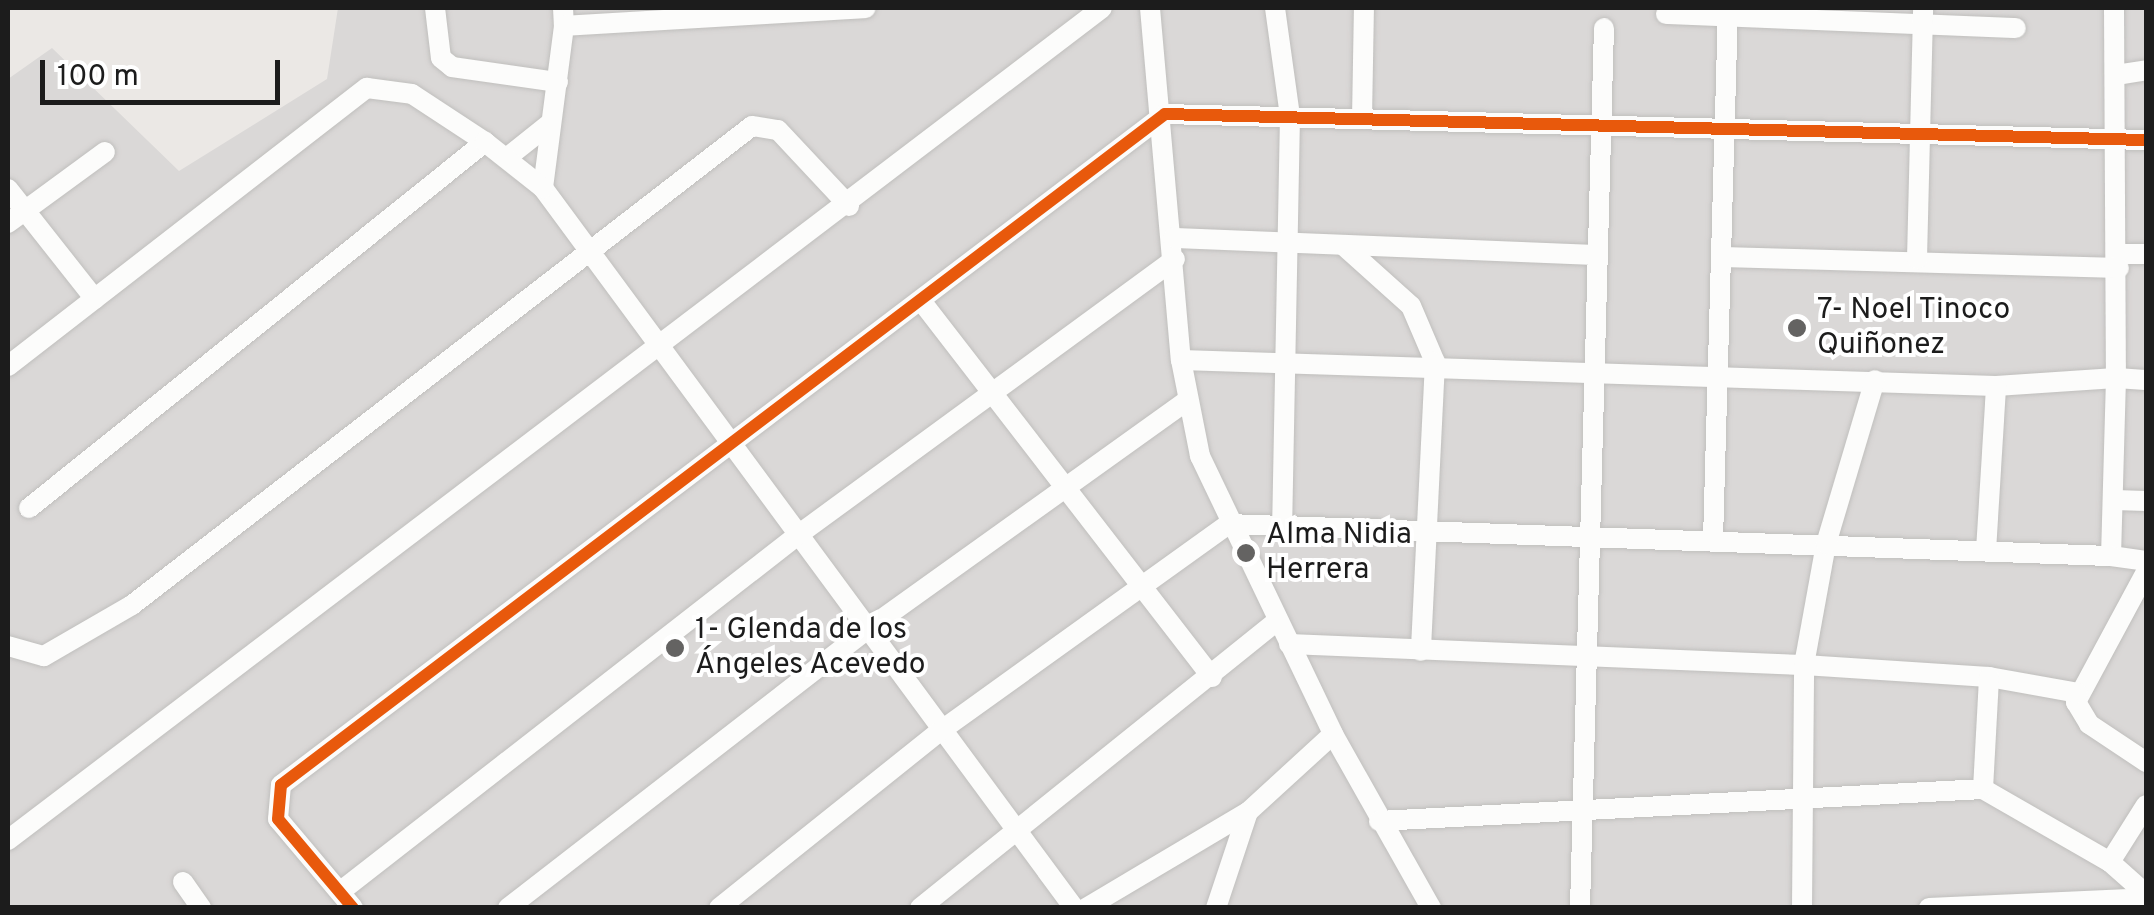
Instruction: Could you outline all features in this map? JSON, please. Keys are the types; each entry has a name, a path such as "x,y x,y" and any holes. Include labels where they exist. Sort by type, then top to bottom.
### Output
{"street":[{"path":"435,8 441,58 452,67 558,82"},
{"path":"542,188 564,17 864,8"},
{"path":"8,840 658,354 1102,8"},
{"path":"1150,8 1165,114 1186,401 1228,524 1379,821 1431,908"},
{"path":"1275,8 1290,116 1282,526"},
{"path":"1362,119 1364,8"},
{"path":"2111,556 2119,261 2114,8"},
{"path":"1712,541 1728,12"},
{"path":"1666,14 1923,16 2016,28"},
{"path":"1917,259 1923,16"},
{"path":"1580,908 1604,28"},
{"path":"2116,75 2146,70"},
{"path":"8,366 367,88 412,94 509,156 542,188 658,354 868,629 1016,838 1074,908"},
{"path":"1598,255 1288,240 1174,248 994,392 798,535 347,900 278,819 281,785 1165,114 1601,130 2146,140"},
{"path":"509,156 548,125"},
{"path":"8,646 44,656 132,605 584,250 752,126 778,130 849,206"},
{"path":"29,508 485,142"},
{"path":"15,217 105,152"},
{"path":"8,190 15,217 95,299"},
{"path":"1343,244 1411,306 1435,362 1421,651"},
{"path":"1723,257 2119,261 2146,254"},
{"path":"922,302 1212,677"},
{"path":"1181,360 1435,362 1996,386 2116,378 2146,380"},
{"path":"1802,908 1804,665 1826,544 1875,380"},
{"path":"1986,551 1996,386"},
{"path":"508,908 868,629 1186,401"},
{"path":"2114,500 2146,501"},
{"path":"718,908 938,732 1228,524 1826,544 2111,556 2146,561"},
{"path":"2146,572 2078,694 2089,724 2146,762"},
{"path":"920,908 1016,838 1277,621"},
{"path":"1289,644 1804,665 1989,677 2078,694"},
{"path":"1982,789 1989,677"},
{"path":"1086,908 1248,812 1334,734"},
{"path":"1379,821 1982,789 2110,862 2146,896"},
{"path":"2110,862 2146,804"},
{"path":"1216,908 1248,812"},
{"path":"183,882 202,908"},
{"path":"1929,908 2146,896"}],"shaded area":[{"path":"338,8 2146,8 2146,907 8,907 8,79 52,48 179,171 327,79"}],"cycle path":[{"path":"353,908 278,819 281,785 1165,114 2146,140"}],"place":[{"name":"7- Noel Tinoco Quiñonez","path":"1797,328"},
{"name":"Alma Nidia Herrera","path":"1246,553"},
{"name":"1- Glenda de los Ángeles Acevedo","path":"675,648"}]}
